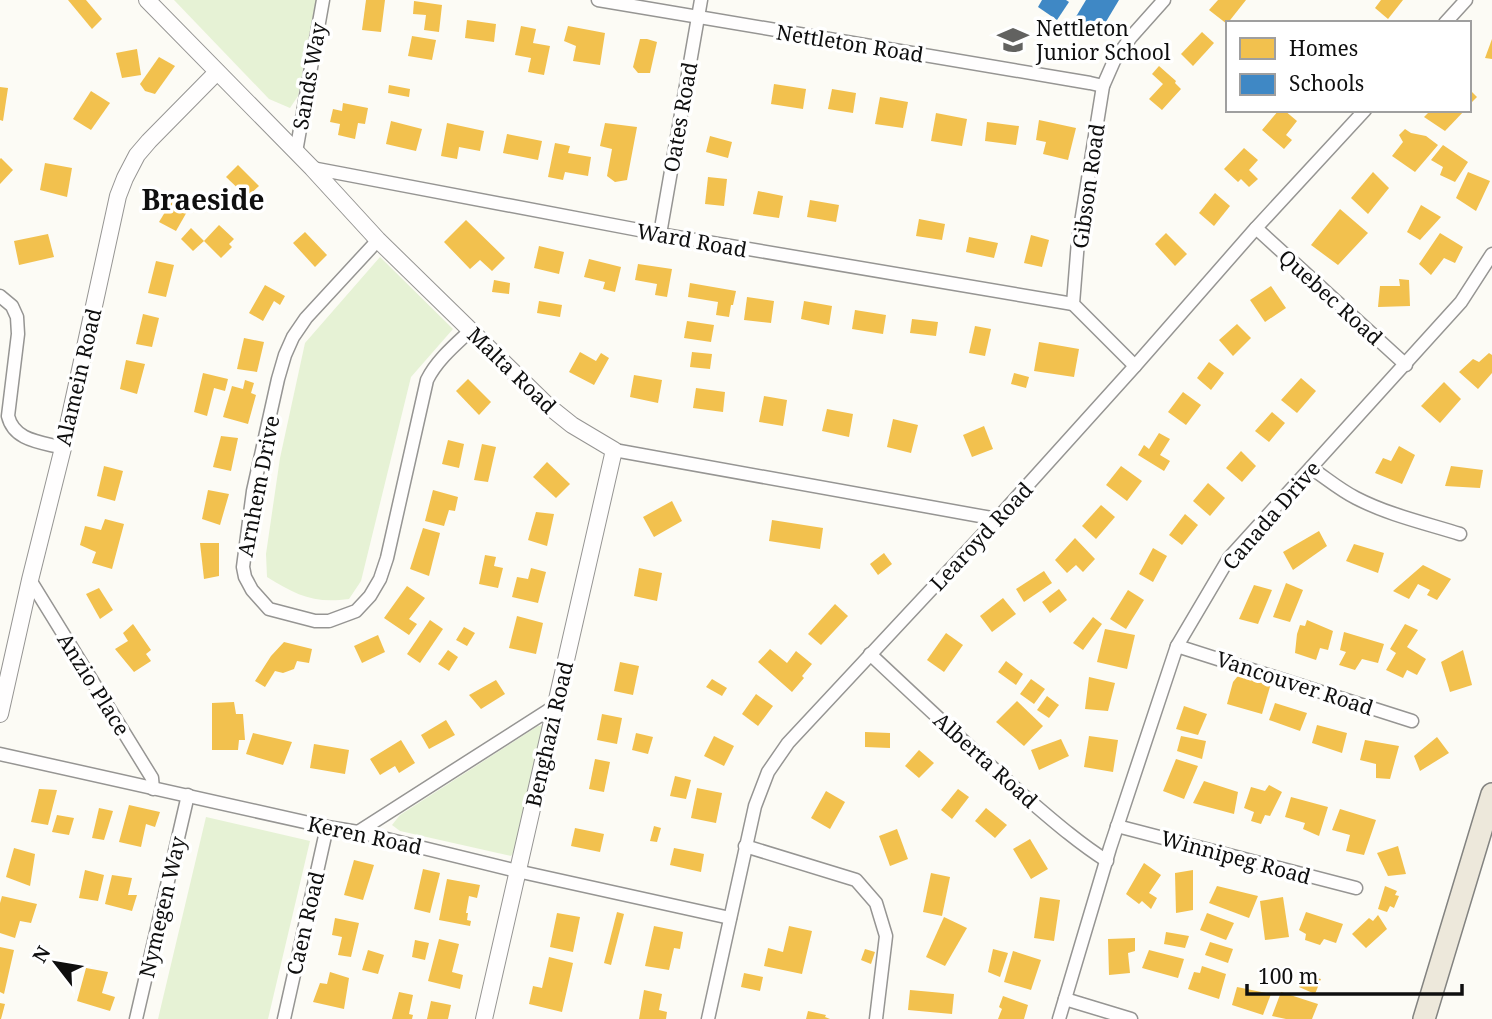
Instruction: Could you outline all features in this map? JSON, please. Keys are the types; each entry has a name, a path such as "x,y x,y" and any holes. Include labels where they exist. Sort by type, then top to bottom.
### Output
{"main road":[{"path":"1424,1019 1492,794"}],"street":[{"name":"Malta Road","path":"147,0 312,168 378,240 554,411 572,425 614,450 997,519"},
{"name":"Sands Way","path":"296,152 323,0"},
{"name":"Nettleton Road","path":"598,0 1103,86"},
{"name":"Oates Road","path":"660,234 701,0"},
{"name":"Gibson Road","path":"1073,304 1078,241 1103,86 1114,61 1131,37 1164,0"},
{"path":"1447,21 1466,0"},
{"name":"Alamein Road","path":"0,714 118,196 137,155 217,72"},
{"name":"Learoyd Road","path":"708,1019 755,806 768,772 788,743 997,519 1363,112"},
{"name":"Ward Road","path":"312,168 660,234 1073,304"},
{"name":"Quebec Road","path":"1256,228 1406,365"},
{"name":"Arnhem Drive","path":"378,240 306,318 285,355 253,491 243,555 245,577 252,590 269,609 315,621 328,621 356,611 370,596 380,579 387,558 427,380 438,363 471,330"},
{"name":"Canada Drive","path":"1059,1019 1117,826 1177,646 1229,558 1461,302 1492,254"},
{"path":"0,296 12,306 17,317 18,334 8,416 10,425 23,437 62,448"},
{"path":"1073,304 1135,366"},
{"name":"Benghazi Road","path":"484,1019 614,450"},
{"path":"1311,468 1353,497 1371,505 1460,534"},
{"name":"Anzio Place","path":"30,580 152,778 153,789"},
{"name":"Vancouver Road","path":"1177,646 1412,721"},
{"name":"Alberta Road","path":"870,654 978,756 1065,830 1107,860"},
{"path":"358,832 555,706"},
{"name":"Keren Road","path":"0,754 358,832 517,871 730,918"},
{"name":"Nymegen Way","path":"136,1019 188,795"},
{"name":"Winnipeg Road","path":"1117,826 1356,888"},
{"name":"Caen Road","path":"284,1019 327,827"},
{"path":"745,846 856,880 876,903 886,936 876,1019"},
{"path":"1065,999 1131,1019"}],"green space":[{"path":"174,0 316,0 298,96 290,108 269,99"},
{"path":"380,257 453,329 411,377 361,581 349,599 315,599 287,589 267,577 266,554 280,458 305,343"},
{"path":"544,725 515,850 511,856 400,831 392,825 400,815 538,726"},
{"path":"206,817 310,841 268,1019 158,1019"}],"building: Homes":[{"path":"68,0 86,0 102,19 92,29"},
{"path":"366,0 385,0 381,32 362,30"},
{"path":"1218,0 1246,0 1226,23 1209,10"},
{"path":"1381,0 1403,0 1388,19 1375,8"},
{"path":"414,1 442,5 439,32 424,30 426,15 413,14"},
{"path":"467,20 496,24 494,42 465,38"},
{"path":"521,26 536,29 533,43 550,46 544,75 528,72 531,58 515,55"},
{"path":"568,26 605,33 600,65 573,61 576,46 564,41"},
{"path":"1202,32 1214,43 1193,66 1181,54"},
{"path":"412,36 436,40 432,60 408,56"},
{"path":"640,39 657,42 650,73 638,73 633,67"},
{"path":"1492,39 1492,59 1485,58"},
{"path":"137,49 141,75 122,78 116,53"},
{"path":"159,57 175,66 155,94 145,91 140,84"},
{"path":"1159,66 1181,89 1162,110 1149,99 1163,84 1152,74"},
{"path":"774,84 806,89 803,109 771,104"},
{"path":"389,85 410,89 409,97 388,93"},
{"path":"0,87 8,88 3,121 0,120"},
{"path":"832,89 856,93 853,113 828,109"},
{"path":"91,91 110,103 91,130 73,119"},
{"path":"1471,91 1477,97 1471,103"},
{"path":"880,97 908,102 903,128 875,124"},
{"path":"343,103 368,108 365,124 358,123 355,139 338,135 340,124 330,122 333,109 342,111"},
{"path":"1277,112 1286,112 1297,121 1286,135 1292,140 1284,149 1262,130"},
{"path":"1429,112 1463,112 1445,131 1424,117"},
{"path":"936,113 967,119 962,146 931,141"},
{"path":"1039,120 1076,128 1068,160 1043,154 1046,142 1036,140"},
{"path":"391,121 422,129 416,151 386,144"},
{"path":"987,122 1019,126 1016,145 985,141"},
{"path":"447,123 484,131 480,151 459,147 457,159 441,156"},
{"path":"605,123 637,127 627,180 615,182 607,176 612,149 600,146"},
{"path":"1405,129 1426,136 1438,145 1415,172 1392,156 1403,142 1399,135"},
{"path":"507,134 542,141 538,160 503,153"},
{"path":"710,136 732,142 728,158 706,152"},
{"path":"555,143 570,146 568,153 591,157 588,176 565,172 563,180 548,177"},
{"path":"1443,145 1468,162 1455,182 1440,175 1443,167 1431,160"},
{"path":"1244,148 1258,160 1249,170 1258,179 1249,187 1241,179 1238,182 1224,169"},
{"path":"0,159 13,170 0,184"},
{"path":"45,163 72,168 67,197 40,190"},
{"path":"238,165 259,186 247,197 226,177"},
{"path":"1373,172 1389,188 1368,214 1351,198"},
{"path":"1468,172 1490,181 1476,211 1456,198"},
{"path":"708,177 727,179 724,206 705,204"},
{"path":"758,191 783,196 779,218 753,214"},
{"path":"1215,193 1230,206 1214,226 1199,213"},
{"path":"176,194 192,203 176,231 159,222"},
{"path":"810,200 839,205 836,222 807,217"},
{"path":"1421,205 1441,217 1420,240 1407,232"},
{"path":"1340,209 1368,233 1338,265 1311,245"},
{"path":"919,219 945,224 942,240 916,236"},
{"path":"466,220 505,258 492,271 480,260 470,269 444,242"},
{"path":"219,225 234,239 229,244 232,247 221,258 204,241"},
{"path":"191,228 204,241 193,251 181,239"},
{"path":"305,232 327,255 315,267 293,243"},
{"path":"1166,233 1187,254 1175,266 1155,244"},
{"path":"1440,233 1463,247 1455,263 1444,258 1431,275 1419,264"},
{"path":"48,234 54,257 19,265 14,241"},
{"path":"1031,235 1049,240 1042,267 1024,263"},
{"path":"969,237 998,243 994,258 966,252"},
{"path":"539,246 564,252 559,274 534,268"},
{"path":"589,259 621,267 615,292 603,289 605,282 584,277"},
{"path":"156,261 174,265 166,297 148,293"},
{"path":"638,264 672,269 667,297 655,295 657,284 635,280"},
{"path":"1399,279 1409,280 1410,306 1378,307 1380,286 1400,286"},
{"path":"494,280 510,283 509,294 492,292"},
{"path":"690,283 736,291 729,317 716,315 718,302 688,297"},
{"path":"265,285 285,296 280,305 274,301 263,321 249,313"},
{"path":"1271,286 1286,308 1265,322 1250,300"},
{"path":"747,297 774,301 771,323 744,320"},
{"path":"539,301 562,305 560,317 537,313"},
{"path":"804,301 832,306 829,325 801,319"},
{"path":"855,310 886,315 883,334 852,329"},
{"path":"143,314 159,318 152,347 136,344"},
{"path":"912,319 938,322 936,336 910,333"},
{"path":"687,321 714,325 711,342 684,338"},
{"path":"1237,324 1251,338 1233,356 1219,340"},
{"path":"975,326 991,329 985,356 969,353"},
{"path":"244,338 264,342 257,372 237,369"},
{"path":"1039,342 1079,349 1074,377 1034,371"},
{"path":"580,352 596,361 601,353 609,358 594,385 569,372"},
{"path":"692,352 712,354 710,369 690,367"},
{"path":"1489,353 1492,355 1492,373 1478,389 1459,372 1473,359 1479,362"},
{"path":"126,360 145,364 137,394 120,389"},
{"path":"1209,362 1224,373 1211,390 1197,378"},
{"path":"203,373 228,379 225,391 214,388 207,416 194,412"},
{"path":"1014,373 1029,377 1026,388 1011,384"},
{"path":"634,375 662,380 658,403 630,397"},
{"path":"1301,378 1316,391 1297,413 1281,400"},
{"path":"468,379 491,402 479,415 456,391"},
{"path":"245,380 254,383 251,393 256,395 248,424 223,417 232,386 243,389"},
{"path":"1444,382 1461,399 1440,423 1421,406"},
{"path":"696,388 725,392 723,412 693,408"},
{"path":"1183,392 1201,405 1186,425 1168,412"},
{"path":"764,396 787,400 783,426 759,422"},
{"path":"827,409 853,414 849,437 822,431"},
{"path":"1272,412 1285,423 1269,442 1255,431"},
{"path":"893,419 918,425 911,453 887,447"},
{"path":"984,426 993,449 972,457 963,435"},
{"path":"1159,433 1170,439 1160,455 1170,461 1164,471 1138,455 1144,445 1149,449"},
{"path":"221,436 238,438 231,471 213,467"},
{"path":"448,440 464,444 459,468 442,464"},
{"path":"482,444 496,447 488,482 474,480"},
{"path":"1399,446 1415,455 1402,484 1375,473 1383,458 1391,461"},
{"path":"1241,451 1256,466 1242,482 1226,468"},
{"path":"547,462 570,484 556,498 533,477"},
{"path":"104,466 123,471 115,501 97,496"},
{"path":"1121,466 1142,481 1127,501 1106,485"},
{"path":"1451,466 1483,470 1480,488 1445,486"},
{"path":"1208,483 1225,498 1210,516 1193,501"},
{"path":"208,490 229,494 220,525 202,519"},
{"path":"433,490 458,497 455,511 449,510 444,526 425,521"},
{"path":"672,501 682,521 654,537 643,517"},
{"path":"1101,505 1115,517 1096,539 1082,526"},
{"path":"536,512 554,514 547,546 528,540"},
{"path":"1185,514 1198,525 1182,545 1169,535"},
{"path":"105,519 124,524 112,569 92,563 96,552 80,545 85,526 101,530"},
{"path":"772,520 823,528 820,549 769,541"},
{"path":"423,528 440,533 429,576 410,569"},
{"path":"1319,531 1327,546 1293,570 1283,552"},
{"path":"1075,538 1095,559 1083,572 1076,565 1067,573 1055,560"},
{"path":"200,543 219,543 219,576 204,579"},
{"path":"1354,544 1384,553 1378,573 1346,561"},
{"path":"1153,548 1167,556 1153,582 1139,574"},
{"path":"884,553 892,564 878,575 870,564"},
{"path":"485,555 496,557 494,566 503,568 498,588 479,584"},
{"path":"1423,565 1451,579 1437,600 1427,595 1430,590 1418,584 1409,599 1393,591"},
{"path":"531,568 546,572 538,603 512,597 517,577 528,579"},
{"path":"639,568 662,573 657,601 634,596"},
{"path":"1044,571 1052,583 1024,602 1016,589"},
{"path":"1286,583 1303,590 1290,622 1273,617"},
{"path":"1254,585 1272,590 1258,624 1239,619"},
{"path":"407,586 425,598 409,619 417,624 409,635 384,618"},
{"path":"99,588 113,610 100,619 86,594"},
{"path":"1059,589 1067,600 1050,613 1042,602"},
{"path":"1128,590 1144,600 1126,629 1110,619"},
{"path":"1003,598 1016,614 992,632 980,616"},
{"path":"835,604 848,616 821,645 808,634"},
{"path":"517,616 543,623 536,654 509,648"},
{"path":"1093,617 1102,624 1083,650 1073,643"},
{"path":"430,620 443,629 420,663 407,654"},
{"path":"1307,620 1333,631 1328,650 1320,648 1316,660 1295,653 1300,625 1305,626"},
{"path":"133,624 151,650 146,654 151,661 134,672 115,649 128,641 123,633"},
{"path":"1405,624 1418,630 1407,647 1426,659 1417,675 1407,670 1403,678 1386,670 1396,653 1390,649"},
{"path":"464,627 475,633 467,646 456,640"},
{"path":"1105,629 1135,635 1127,669 1097,662"},
{"path":"1344,632 1384,644 1378,663 1362,659 1355,670 1339,665 1346,652 1340,650"},
{"path":"946,633 963,645 944,672 927,660"},
{"path":"378,635 385,652 362,663 354,646"},
{"path":"284,642 312,649 309,663 297,661 294,669 283,673 275,671 265,687 255,681"},
{"path":"770,649 787,663 796,651 812,664 792,692 758,662"},
{"path":"448,650 458,657 449,671 438,664"},
{"path":"1463,650 1472,685 1450,692 1441,662"},
{"path":"1006,661 1023,674 1016,685 998,672"},
{"path":"620,662 639,666 633,695 614,691"},
{"path":"1242,671 1272,680 1262,714 1227,704 1233,682"},
{"path":"1089,677 1115,683 1108,711 1085,709"},
{"path":"712,679 727,688 722,696 706,687"},
{"path":"1031,679 1045,689 1034,704 1020,694"},
{"path":"496,680 505,694 481,709 469,695"},
{"path":"756,694 773,706 758,726 742,714"},
{"path":"1047,696 1059,705 1049,718 1037,710"},
{"path":"1017,701 1043,726 1024,746 996,722"},
{"path":"234,702 236,714 243,714 245,740 239,740 238,750 212,750 212,703"},
{"path":"1275,703 1307,713 1300,731 1269,720"},
{"path":"1184,706 1207,714 1198,735 1176,729"},
{"path":"602,714 622,718 617,744 597,740"},
{"path":"446,720 455,735 429,749 421,735"},
{"path":"1317,725 1347,733 1342,753 1312,743"},
{"path":"865,732 890,733 890,748 865,747"},
{"path":"253,733 292,742 283,765 246,754"},
{"path":"636,733 653,737 648,754 632,750"},
{"path":"714,736 734,746 724,766 704,756"},
{"path":"1089,736 1118,740 1113,772 1084,767"},
{"path":"1181,736 1206,741 1202,759 1177,751"},
{"path":"1437,737 1449,753 1420,771 1414,756"},
{"path":"1061,739 1069,756 1039,770 1031,750"},
{"path":"401,740 415,763 399,773 395,766 380,775 370,759"},
{"path":"1365,740 1399,746 1390,779 1376,778 1376,764 1360,760"},
{"path":"314,744 349,750 345,774 310,768"},
{"path":"919,750 934,763 919,778 905,766"},
{"path":"595,759 610,762 604,792 589,789"},
{"path":"1176,759 1198,766 1184,799 1163,791"},
{"path":"675,776 691,780 686,799 670,796"},
{"path":"1204,781 1238,792 1234,814 1193,803"},
{"path":"1269,785 1282,792 1270,816 1265,815 1261,824 1251,821 1254,812 1244,808 1251,787 1265,791"},
{"path":"697,788 722,793 716,823 691,818"},
{"path":"39,789 57,790 48,825 31,822"},
{"path":"958,789 969,797 952,819 941,810"},
{"path":"826,791 845,802 830,829 811,818"},
{"path":"1291,797 1328,807 1319,836 1303,829 1305,823 1285,817"},
{"path":"129,805 160,812 155,827 146,824 141,847 119,842"},
{"path":"99,808 113,811 104,840 92,838"},
{"path":"986,808 1007,825 995,838 975,821"},
{"path":"1340,809 1376,820 1364,855 1346,851 1350,835 1332,830"},
{"path":"57,815 74,818 69,835 52,832"},
{"path":"654,826 661,828 657,842 650,841"},
{"path":"575,828 604,834 600,852 571,846"},
{"path":"897,829 908,859 890,866 879,836"},
{"path":"1030,839 1048,869 1031,879 1013,849"},
{"path":"1398,846 1406,874 1388,876 1377,853"},
{"path":"14,848 35,854 30,886 6,877"},
{"path":"674,848 704,854 701,872 670,865"},
{"path":"354,860 374,865 363,900 344,895"},
{"path":"1144,863 1161,875 1149,893 1157,898 1151,909 1142,901 1139,904 1126,894"},
{"path":"423,869 440,873 430,913 414,909"},
{"path":"85,870 104,875 98,901 79,898"},
{"path":"1193,870 1193,910 1176,913 1175,873"},
{"path":"931,873 950,877 942,916 923,912"},
{"path":"112,875 132,878 128,895 137,895 132,911 105,904"},
{"path":"447,879 480,885 477,898 469,896 466,913 467,920 471,921 470,926 439,920"},
{"path":"1217,886 1258,896 1249,918 1209,903"},
{"path":"1385,886 1397,891 1395,895 1399,896 1394,908 1390,906 1387,912 1378,909"},
{"path":"2,896 37,904 31,923 20,921 15,938 0,933"},
{"path":"1040,897 1060,900 1054,941 1034,938"},
{"path":"1283,897 1289,937 1265,940 1260,901"},
{"path":"617,912 624,914 611,965 604,963"},
{"path":"1306,912 1343,924 1336,943 1324,939 1320,945 1305,940 1306,934 1299,930"},
{"path":"557,913 580,917 573,952 550,947"},
{"path":"1207,913 1234,923 1226,940 1200,930"},
{"path":"1378,915 1387,929 1366,948 1352,934 1369,918 1373,921"},
{"path":"944,917 967,928 945,966 926,957"},
{"path":"335,918 359,923 351,957 338,955 342,937 332,935"},
{"path":"654,926 683,932 680,949 674,948 669,970 645,966"},
{"path":"789,926 812,931 802,974 764,966 768,948 783,952"},
{"path":"1166,932 1189,936 1185,948 1164,944"},
{"path":"1135,938 1135,951 1128,953 1130,973 1109,975 1108,939"},
{"path":"439,939 459,944 452,972 463,975 460,989 428,981"},
{"path":"415,940 429,943 425,960 412,957"},
{"path":"1210,942 1233,949 1228,963 1205,955"},
{"path":"0,947 14,950 4,994 0,992"},
{"path":"865,949 875,952 871,964 861,960"},
{"path":"993,949 1008,953 1000,977 988,972"},
{"path":"368,950 384,955 378,974 362,970"},
{"path":"1149,950 1184,959 1178,978 1142,968"},
{"path":"1013,951 1041,960 1031,990 1004,982"},
{"path":"549,957 573,963 562,1012 529,1004 533,986 542,988"},
{"path":"1202,966 1226,974 1219,999 1188,989 1194,972 1200,973"},
{"path":"86,968 108,972 102,993 115,997 110,1011 77,1001"},
{"path":"330,972 349,978 344,1009 313,1002 320,983 327,984"},
{"path":"744,973 763,977 760,991 741,987"},
{"path":"1303,974 1321,979 1315,994 1299,987"},
{"path":"1237,987 1271,994 1263,1015 1232,1005"},
{"path":"644,990 662,994 659,1010 667,1012 666,1019 639,1019"},
{"path":"910,990 954,994 952,1014 908,1010"},
{"path":"399,992 413,995 409,1014 413,1015 412,1019 392,1019"},
{"path":"1281,992 1318,1004 1312,1019 1272,1016"},
{"path":"1003,996 1028,1005 1024,1019 998,1019"},
{"path":"431,1001 451,1005 448,1019 427,1019"},
{"path":"0,1003 5,1004 1,1019 0,1019"},
{"path":"808,1011 826,1015 825,1017 830,1019 806,1019"}],"building: Schools":[{"path":"1042,0 1069,2 1057,20 1038,7"},
{"path":"1086,0 1119,0 1098,35 1074,20"}],"place":[{"name":"Nettleton Junior School","path":"1013,40"}],"district":[{"name":"Braeside","path":"203,199"}]}
